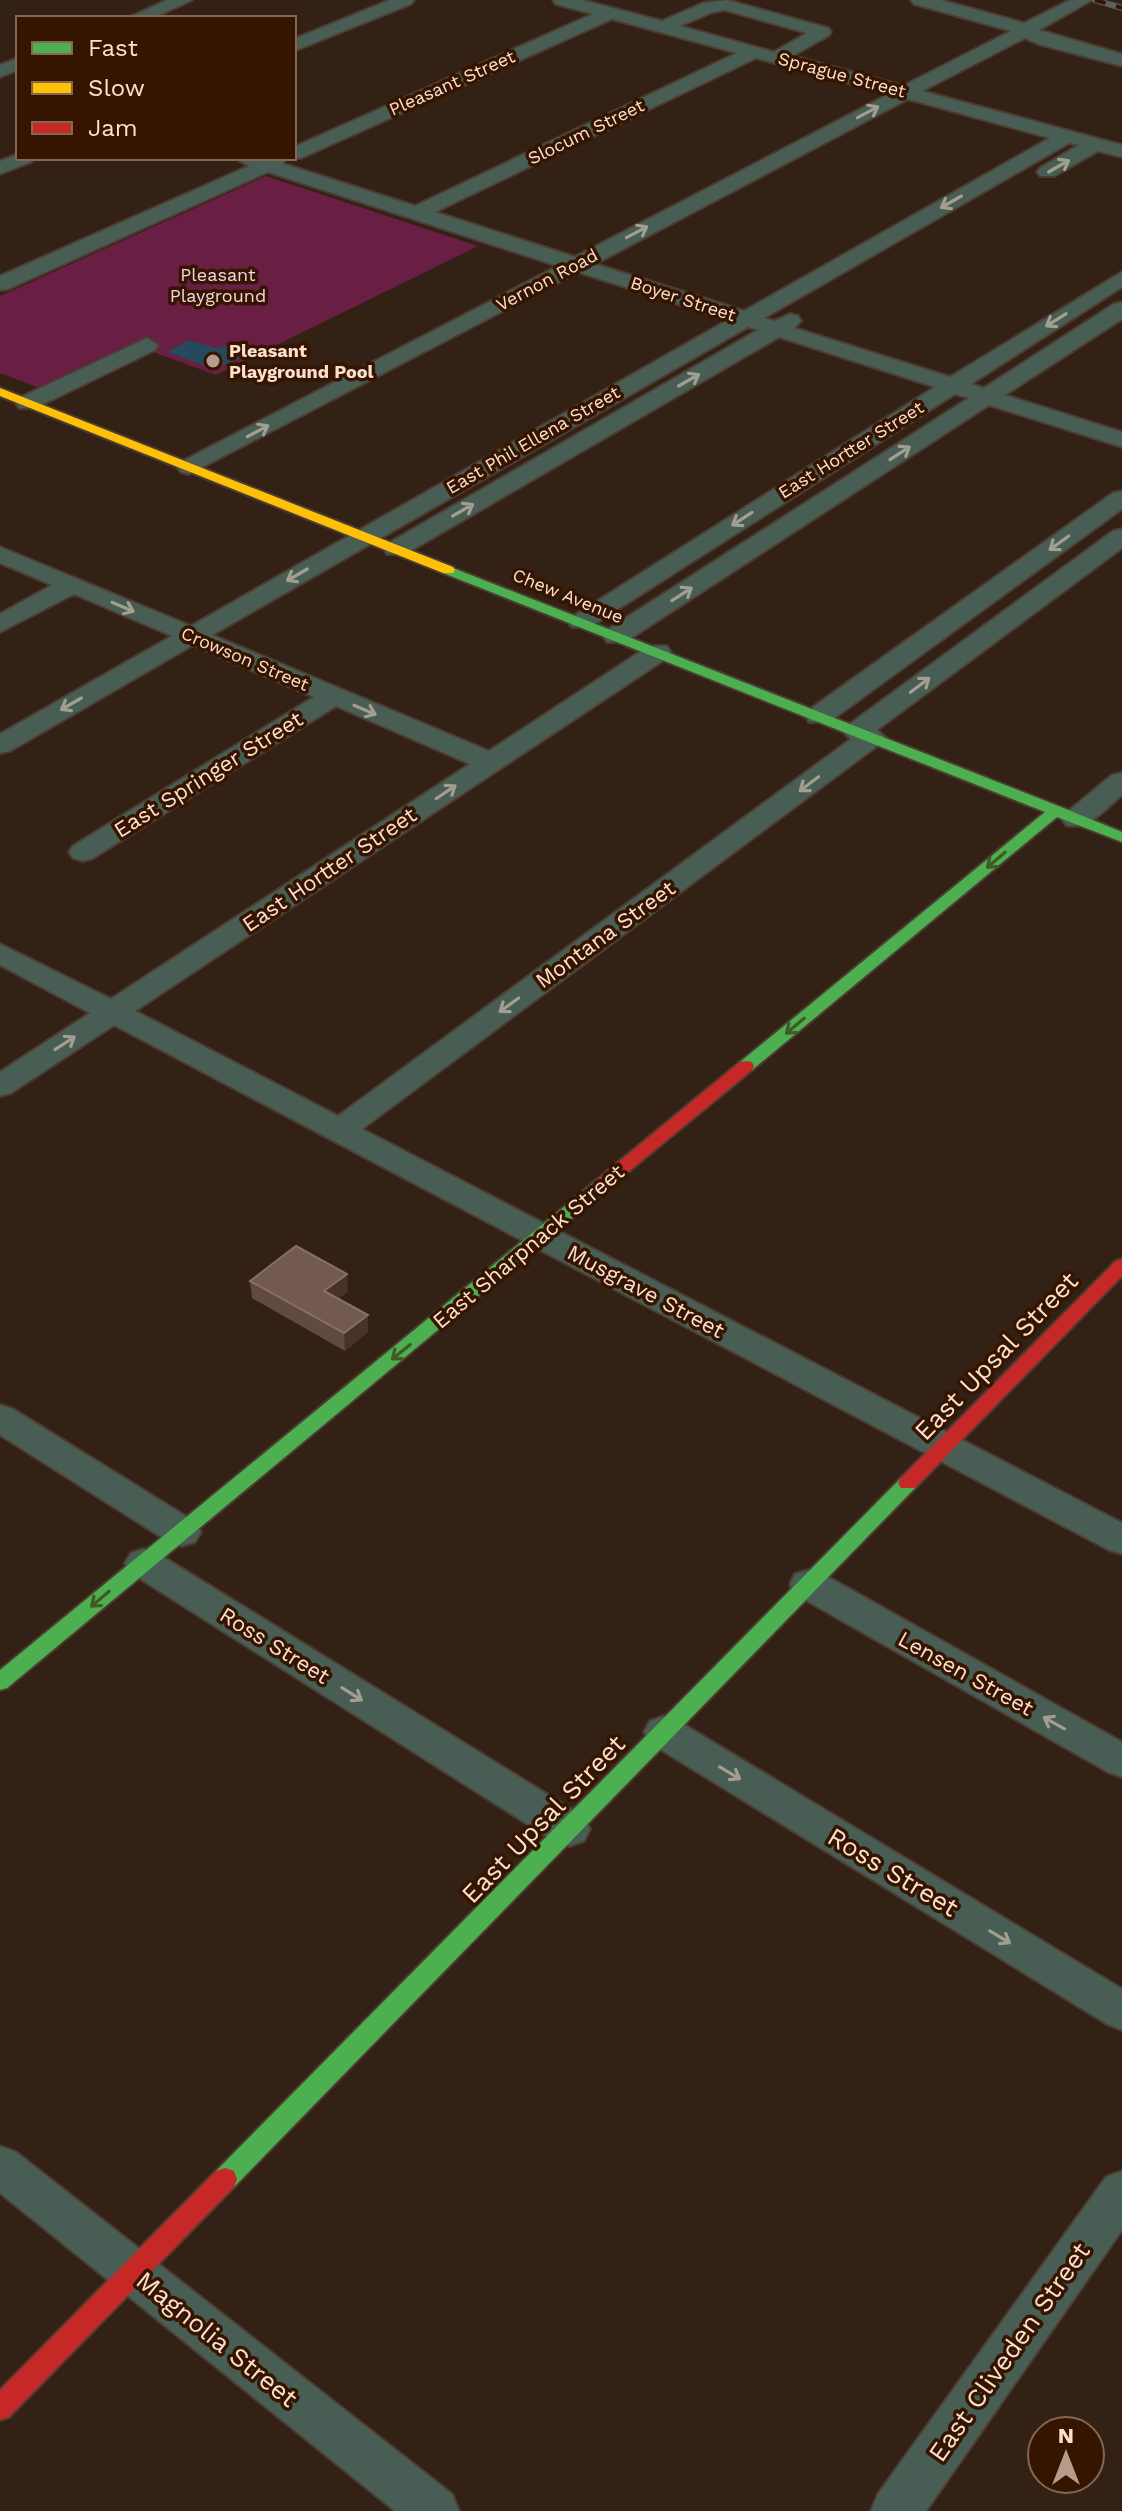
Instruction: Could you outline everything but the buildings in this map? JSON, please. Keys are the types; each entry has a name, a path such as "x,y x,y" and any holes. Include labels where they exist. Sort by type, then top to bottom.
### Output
{"street":[{"path":"142,16 183,0"},
{"path":"296,45 405,0"},
{"name":"Sprague Street","path":"562,0 1122,151"},
{"path":"920,0 1007,22 1044,40 1122,60"},
{"name":"Vernon Road","path":"189,467 1083,0"},
{"path":"664,27 719,5 822,32 776,58"},
{"name":"Pleasant Street","path":"296,153 610,13"},
{"path":"988,50 974,87 994,116"},
{"name":"Slocum Street","path":"417,213 754,52"},
{"name":"East Phil Ellena Street","path":"0,745 1067,136"},
{"path":"1017,190 1096,144"},
{"path":"0,168 19,160"},
{"path":"0,284 276,162"},
{"name":"Boyer Street","path":"276,162 417,213 1122,440"},
{"path":"0,265 24,273"},
{"name":"East Hortter Street","path":"581,622 1122,278"},
{"name":"East Hortter Street","path":"616,636 1122,309"},
{"name":"East Phil Ellena Street","path":"396,549 803,314"},
{"path":"27,403 147,345"},
{"name":"Chew Avenue","path":"0,392 1066,814 1118,830"},
{"path":"819,716 1122,498"},
{"name":"Montana Street","path":"339,1131 1122,536"},
{"name":"Crowson Street","path":"0,554 490,762"},
{"path":"0,624 72,585"},
{"name":"East Hortter Street","path":"0,1086 658,652"},
{"name":"East Springer Street","path":"83,852 333,697"},
{"name":"East Sharpnack Street","path":"0,1682 540,1236 1066,814 1122,781"},
{"name":"Musgrave Street","path":"0,953 1122,1540"},
{"name":"East Upsal Street","path":"0,2408 1122,1265"},
{"path":"0,1418 182,1532"},
{"name":"Ross Street","path":"144,1563 569,1829"},
{"name":"Lensen Street","path":"809,1584 1122,1761"},
{"name":"Ross Street","path":"664,1732 1122,2011"},
{"name":"Magnolia Street","path":"0,2166 434,2511"},
{"name":"East Cliveden Street","path":"896,2511 1122,2192"}],"green space":[{"name":"Pleasant Playground","path":"266,176 478,246 216,375 153,352 61,396 0,373 0,296"}],"water":[{"name":"Pleasant Playground Pool","path":"189,340 216,348 235,344 251,354 214,369 167,352"}],"railway":[{"path":"1095,0 1122,8"}],"traffic: fast":[{"path":"448,570 1122,837"},
{"path":"746,1066 1056,810"},
{"path":"0,1682 599,1187"},
{"path":"225,2179 908,1483"}],"traffic: slow":[{"path":"0,392 448,570"}],"traffic: jam":[{"path":"599,1187 746,1066"},
{"path":"908,1483 1122,1265"},
{"path":"0,2408 225,2179"}],"place":[{"name":"Pleasant Playground Pool","path":"213,361"}]}
